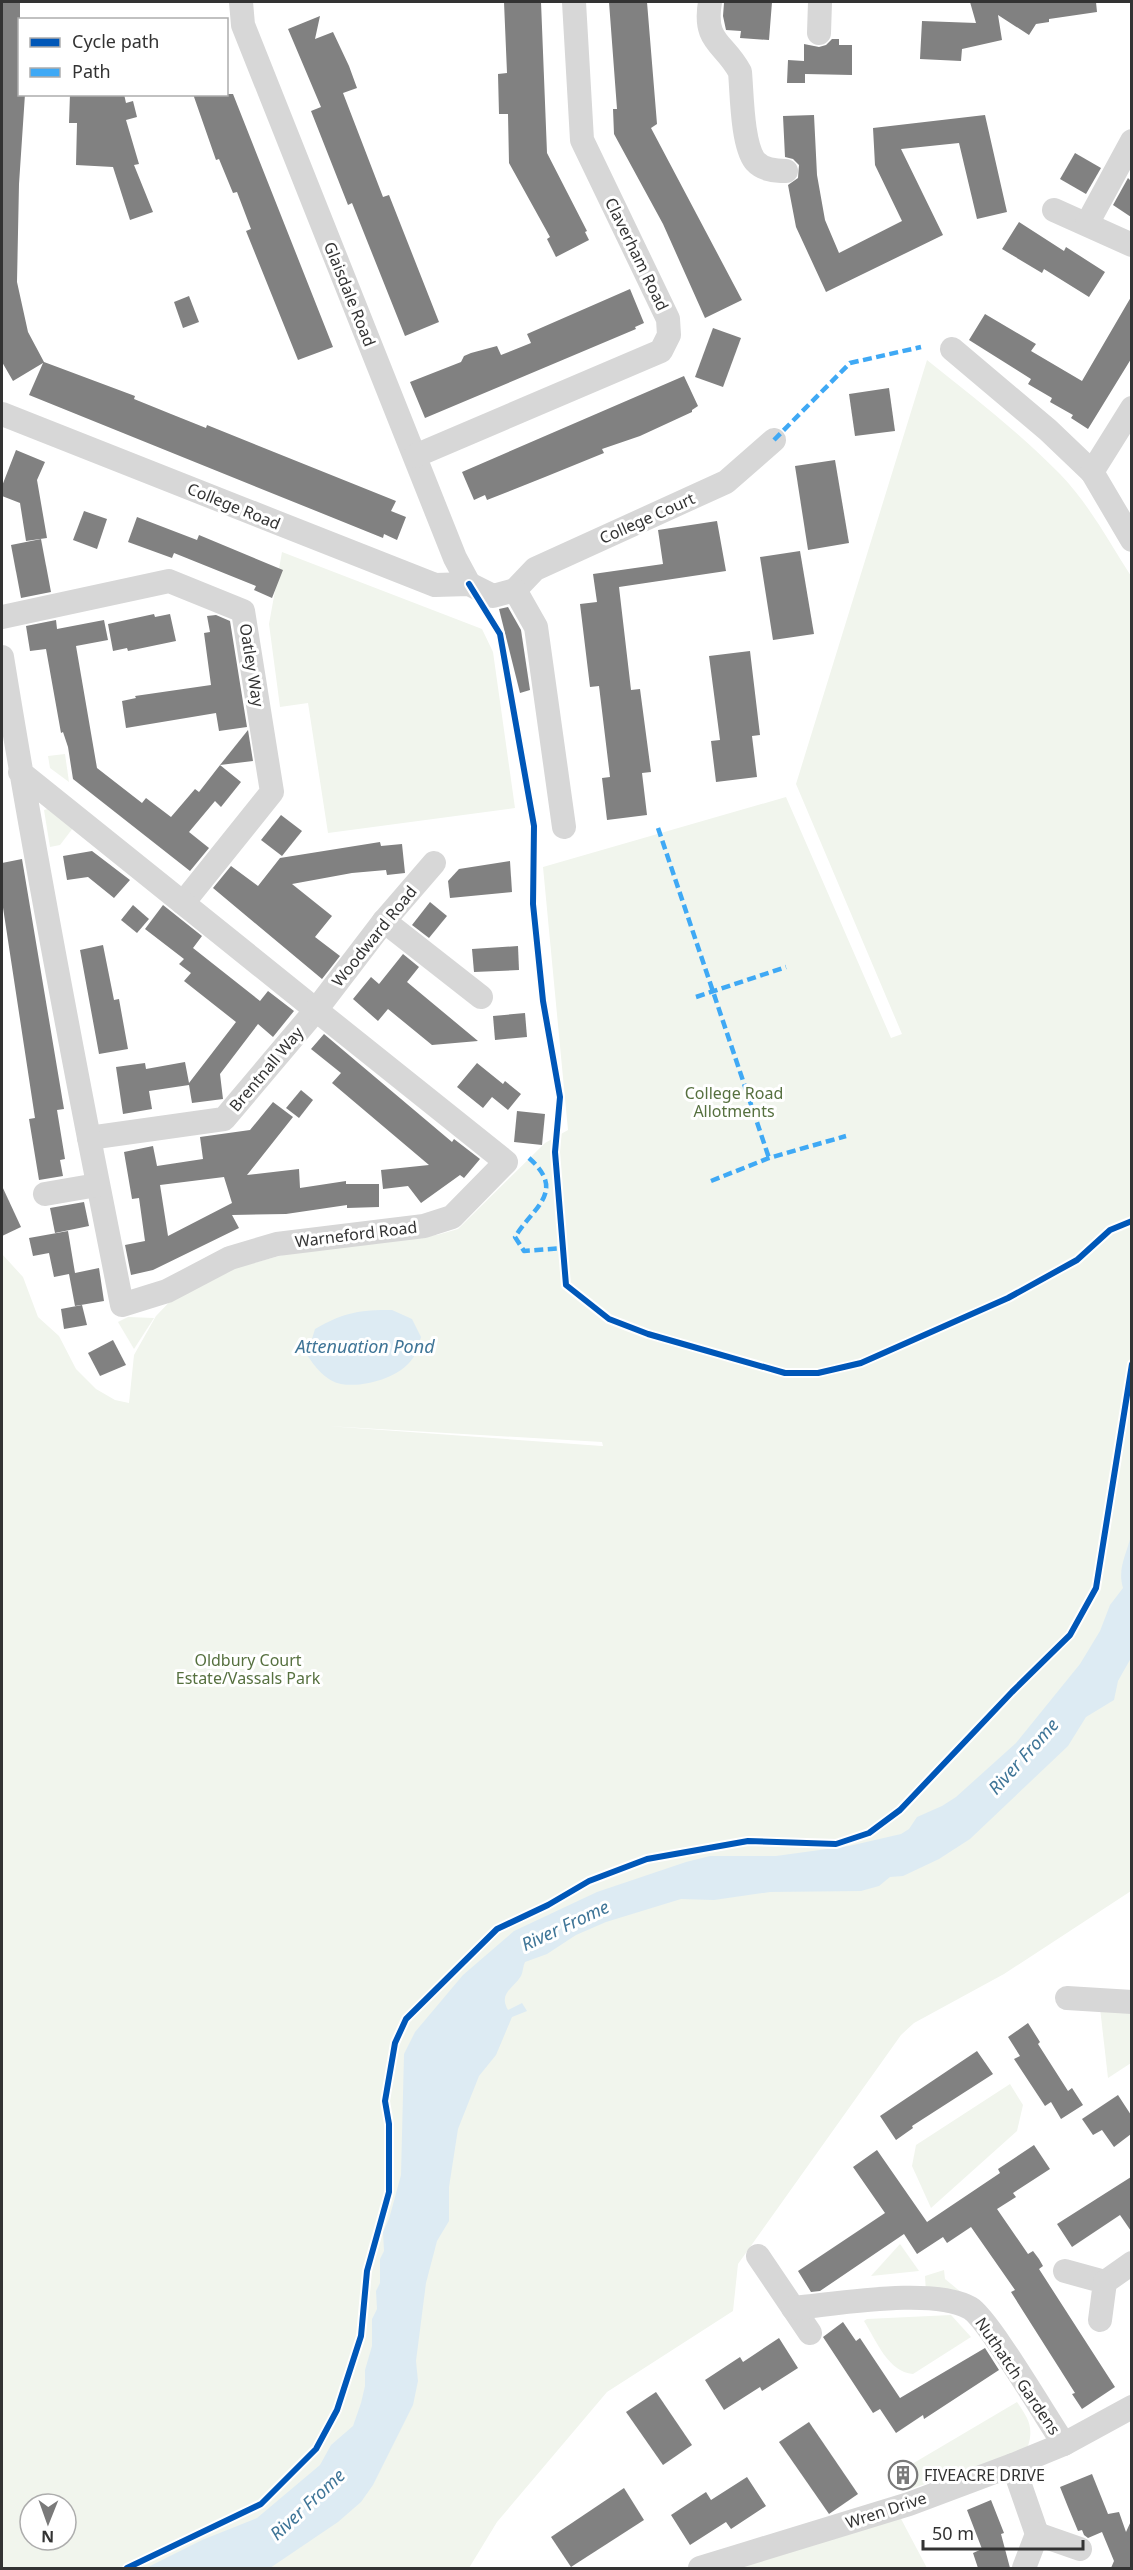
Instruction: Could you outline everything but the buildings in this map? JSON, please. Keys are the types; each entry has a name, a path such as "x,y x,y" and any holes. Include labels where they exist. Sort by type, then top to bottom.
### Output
{"street":[{"name":"Glaisdale Road","path":"241,2 243,25 455,558 469,584"},
{"name":"Claverham Road","path":"415,456 661,351 669,335 668,319 582,140 574,2"},
{"path":"710,2 709,30 740,72 748,147 755,160 763,167 786,171"},
{"path":"819,33 820,2"},
{"path":"1087,224 1131,141"},
{"path":"1054,210 1131,245"},
{"path":"952,349 1048,430 1092,472 1131,540"},
{"path":"1092,472 1131,408"},
{"name":"College Road","path":"2,414 435,585 469,584"},
{"name":"College Court","path":"515,590 535,569 726,482 774,440"},
{"name":"Oatley Way","path":"2,617 169,581 243,610 272,792 183,903"},
{"path":"469,584 493,596 515,590 536,627 564,827"},
{"path":"2,657 5,696 33,851 89,1138"},
{"path":"20,772 316,1010"},
{"name":"Woodward Road","path":"316,1010 384,921 434,863"},
{"path":"384,921 481,997"},
{"name":"Brentnall Way","path":"89,1138 224,1119 316,1010"},
{"name":"Warneford Road","path":"89,1138 122,1305 167,1291 230,1258 277,1244 424,1226 452,1217 506,1162 316,1010"},
{"path":"45,1194 97,1185"},
{"path":"1067,1998 1131,2002"},
{"path":"758,2256 810,2333"},
{"path":"1100,2320 1106,2282 1131,2263"},
{"path":"1065,2271 1106,2282"},
{"name":"Nuthatch Gardens","path":"794,2308 939,2298 972,2309 988,2328 1064,2444"},
{"name":"Wren Drive","path":"700,2568 909,2504 1064,2444 1131,2407"},
{"path":"1013,2465 1037,2534 1024,2568"},
{"path":"1037,2534 1080,2549"}],"green space":[{"path":"927,360 1012,429 1060,474 1089,510 1131,576 1131,1891 1004,1974 914,2023 901,2035 738,2264 733,2311 607,2392 497,2522 469,2568 2,2568 2,1254 23,1277 38,1317 59,1336 76,1369 96,1389 115,1400 129,1403 134,1355 156,1316 179,1292 232,1269 297,1251 392,1237 437,1235 458,1229 545,1143 568,1130 543,867 786,797 891,1038 902,1034 796,784","holes":["327,1426 602,1442 603,1446"]},
{"path":"282,552 482,629 493,652 515,808 328,833 308,703 280,707 269,624"},
{"path":"65,754 69,782 50,768 48,756"},
{"path":"55,807 76,824 60,845 50,847 44,810"},
{"path":"128,1317 154,1318 134,1349 118,1322"},
{"path":"1100,2008 1131,2010 1131,2063 1108,2078"},
{"path":"1010,2084 1023,2105 1017,2131 931,2208 912,2166 916,2145"},
{"path":"900,2244 919,2271 871,2276"},
{"path":"944,2270 945,2279 962,2293 926,2293 925,2276"},
{"path":"951,2315 971,2337 913,2374 896,2368 878,2346 864,2321 867,2319"},
{"path":"1017,2402 1027,2418 1030,2433 1028,2446 1016,2454 907,2490 890,2477"},
{"path":"899,2515 927,2568 734,2568"}],"water":[{"name":"Attenuation Pond","path":"392,1310 412,1319 421,1337 413,1358 407,1365 390,1376 370,1383 341,1384 326,1377 307,1355 315,1329 326,1323 352,1313"},
{"name":"River Frome","path":"1131,1535 1131,1658 1118,1681 1114,1700 1086,1717 1068,1746 970,1839 939,1859 903,1876 890,1877 879,1886 861,1891 770,1892 714,1900 681,1899 606,1922 576,1935 547,1954 525,1962 521,1976 506,1995 505,2004 508,2010 522,2003 527,2011 512,2017 496,2055 479,2076 458,2129 449,2187 449,2221 437,2241 426,2283 416,2361 418,2381 413,2405 373,2485 361,2502 338,2522 270,2568 146,2568 202,2540 257,2518 320,2465 331,2445 353,2426 361,2403 365,2386 365,2370 372,2346 372,2319 377,2309 376,2291 380,2283 380,2259 384,2251 383,2232 389,2219 401,2175 404,2054 415,2032 463,1975 514,1931 597,1892 686,1862 710,1856 776,1856 849,1846 901,1834 909,1829 917,1817 956,1797 1016,1743 1080,1664 1100,1631 1110,1605 1123,1588 1122,1567"}],"marked path":[{"path":"774,440 850,363 921,347"},
{"path":"658,828 769,1158"},
{"path":"696,997 786,967"},
{"path":"711,1181 769,1158 846,1136"},
{"path":"529,1158 540,1170 545,1180 546,1190 543,1199 515,1237 524,1251 564,1248"}],"cycle path":[{"path":"469,584 500,634 534,826 533,904 543,1001 560,1097 555,1152 566,1285 609,1319 648,1334 785,1373 818,1373 861,1363 1008,1298 1077,1260 1110,1230 1132,1221"},
{"path":"127,2568 261,2504 316,2449 337,2410 361,2336 367,2271 389,2192 389,2124 385,2101 395,2043 406,2019 497,1929 548,1905 589,1881 647,1859 748,1841 836,1844 869,1833 900,1810 1012,1692 1070,1635 1096,1588 1132,1364"}],"place":[{"name":"FIVEACRE DRIVE","path":"903,2475"}],"park label":[{"name":"College Road Allotments","path":"734,1102"},
{"name":"Oldbury Court Estate/Vassals Park","path":"248,1669"}]}
